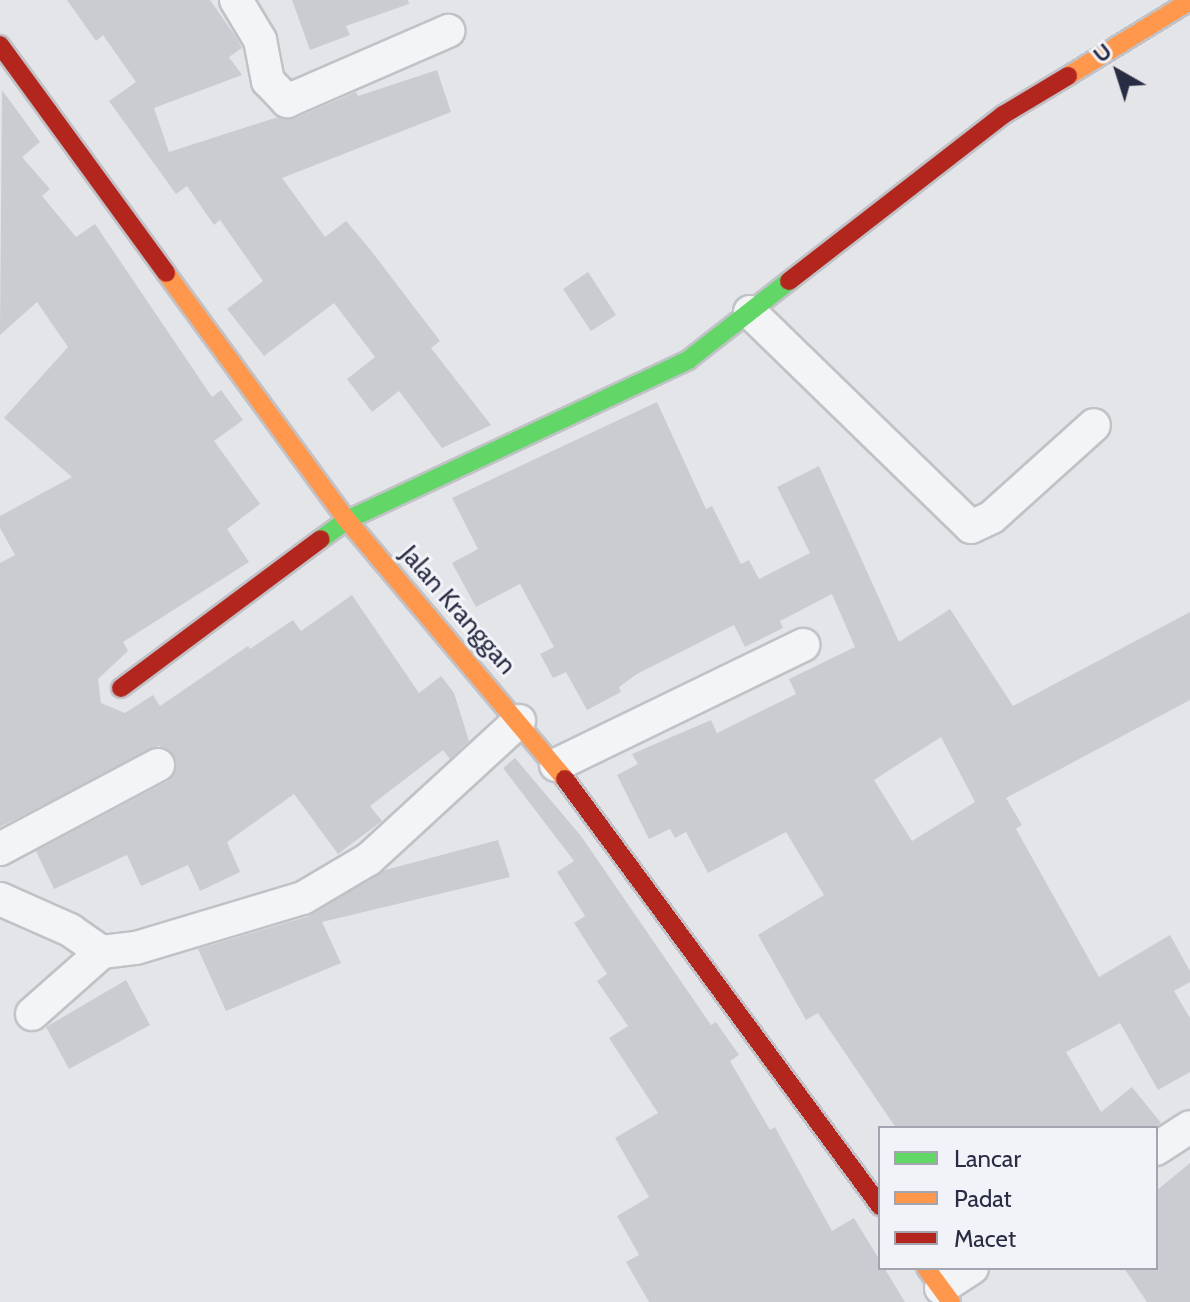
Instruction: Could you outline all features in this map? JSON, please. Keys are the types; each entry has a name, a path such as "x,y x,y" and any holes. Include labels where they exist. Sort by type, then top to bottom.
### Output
{"main road":[{"path":"121,688 347,520 688,360 1003,115 1190,1"},
{"name":"Jalan Kranggan","path":"0,45 347,520 556,765 878,1203"}],"street":[{"path":"236,0 260,40 268,81 287,101 448,31"},
{"path":"750,312 971,527 992,517 1094,425"},
{"path":"556,765 803,645"},
{"path":"32,1014 102,952 136,948 323,889 369,859 519,721"},
{"path":"0,849 158,765"},
{"path":"0,899 70,930 102,952"},
{"path":"1158,1148 1190,1127"},
{"path":"940,1286 968,1270"}],"building":[{"path":"67,0 210,0 236,37 242,48 229,57 242,75 154,108 169,152 278,117 295,118 356,92 358,96 437,70 451,112 282,178 325,237 346,221 369,248 440,341 431,348 491,425 442,448 399,391 372,412 347,379 375,357 334,303 264,356 227,309 263,281 220,220 214,225 187,186 176,194 109,101 136,82 103,35 96,41"},
{"path":"292,0 408,0 409,4 346,26 350,35 310,50"},
{"path":"2,90 40,142 22,157 50,189 42,196 76,237 95,224 212,397 221,390 243,420 214,441 260,504 227,529 249,562 123,642 128,651 98,679 101,703 125,713 153,695 160,706 248,646 250,649 293,620 301,631 352,595 419,693 441,676 454,693 469,741 450,759 443,750 370,806 382,821 338,854 294,794 227,842 240,872 200,891 188,865 141,886 127,855 54,889 36,851 168,781 174,774 175,757 159,746 0,827 0,563 15,555 0,528 0,516 72,477 4,418 68,347 37,302 0,335"},
{"path":"588,272 616,315 591,331 563,289"},
{"path":"657,402 706,509 712,506 741,564 749,560 759,579 810,553 777,487 819,466 899,642 950,609 1013,706 1190,612 1190,700 1006,798 1022,825 1016,829 1099,977 1170,935 1190,971 1190,982 1174,991 1190,1018 1190,1072 1158,1090 1120,1023 1066,1052 1101,1112 1132,1087 1161,1123 1156,1126 895,1126 818,1013 806,1020 758,935 824,895 786,832 708,873 686,832 675,838 670,829 649,839 617,775 638,764 632,754 711,720 717,733 796,694 789,679 855,647 832,594 780,621 783,628 745,647 734,625 637,674 619,687 621,692 587,710 566,672 553,678 540,654 554,647 520,584 476,607 452,563 478,549 452,498","holes":["941,737 975,802 912,841 874,780"]},
{"path":"515,758 581,836 711,1025 716,1022 739,1055 730,1061 770,1130 775,1127 832,1231 854,1218 878,1258 878,1270 886,1270 905,1302 649,1302 626,1262 639,1255 617,1216 649,1197 615,1138 658,1113 609,1038 628,1026 597,981 607,974 574,923 585,916 557,872 574,861 503,768"},
{"path":"498,840 510,877 322,922 341,963 226,1011 198,949 309,916 385,870"},
{"path":"126,980 150,1025 69,1069 46,1027"},
{"path":"1190,1163 1190,1302 1147,1302 1125,1270 1158,1270 1158,1189"}],"traffic: fast":[{"path":"321,539 347,520 688,360 789,281"}],"traffic: slow":[{"path":"1068,76 1190,1"},
{"path":"166,273 347,520 565,779"},
{"path":"927,1270 951,1302"}],"traffic: jam":[{"path":"0,45 166,273"},
{"path":"789,281 1003,115 1068,76"},
{"path":"121,688 321,539"},
{"path":"565,779 878,1203"}]}
